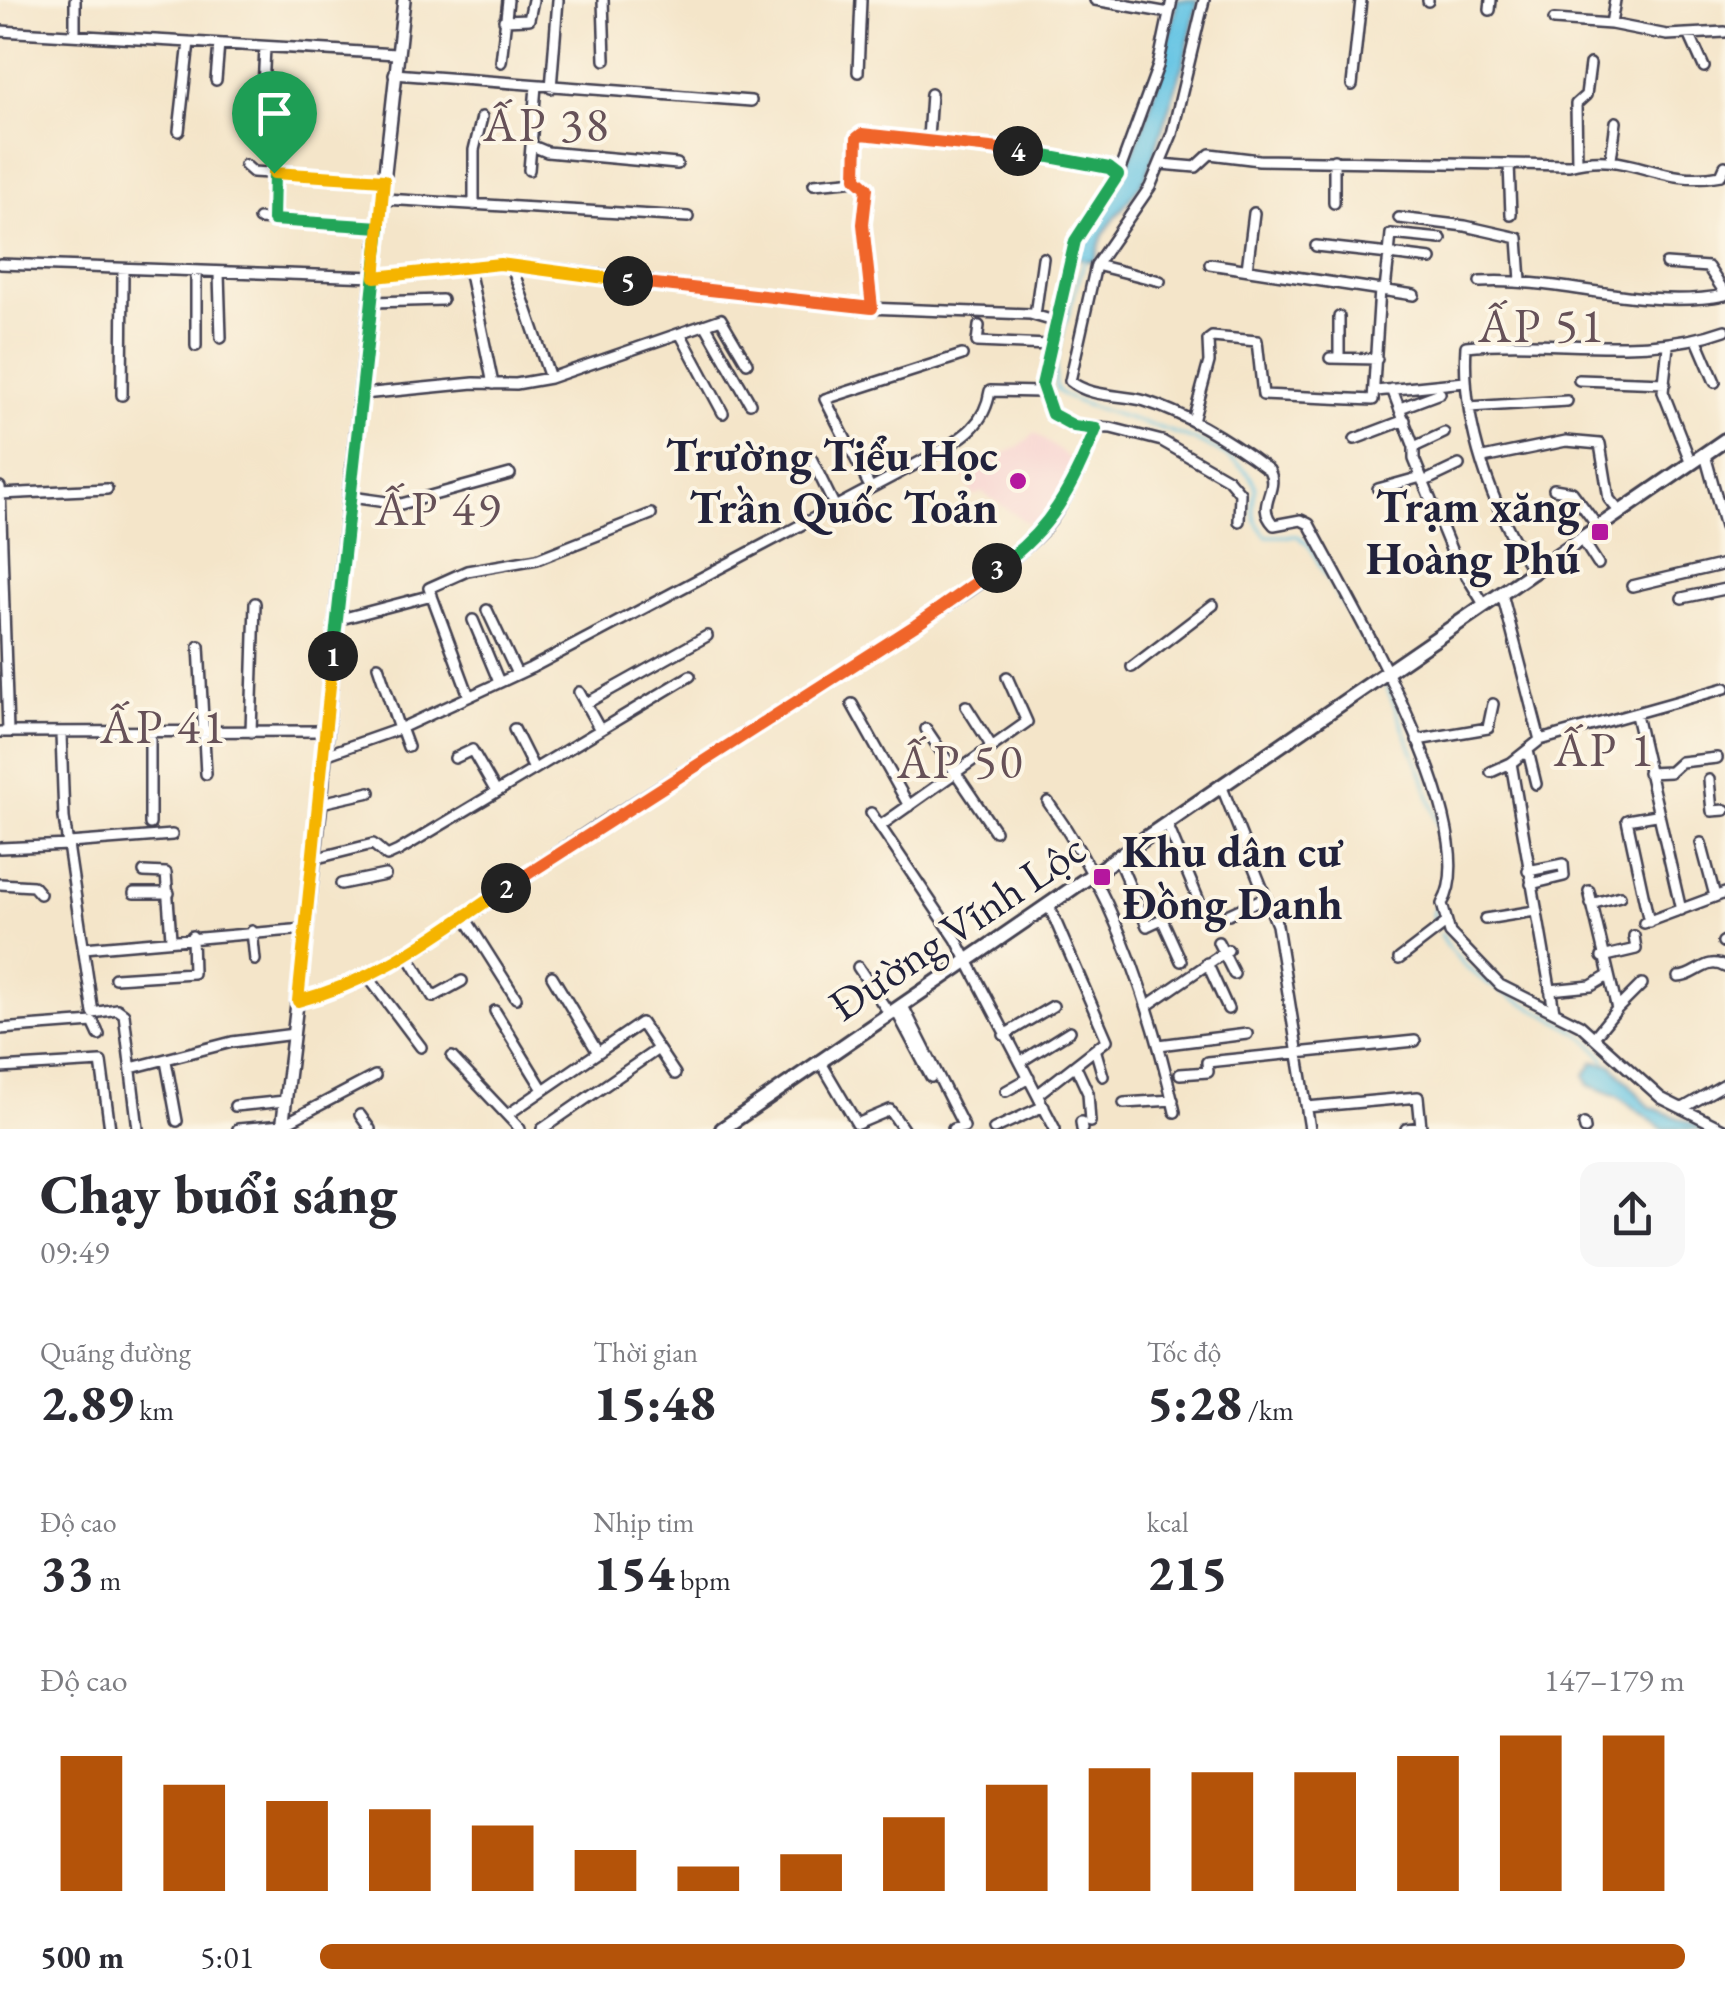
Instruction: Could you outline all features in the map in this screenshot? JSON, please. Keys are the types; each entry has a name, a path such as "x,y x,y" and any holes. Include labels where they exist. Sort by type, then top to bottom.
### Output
{"main road":[{"name":"Đường Vĩnh Lộc","path":"722,1129 1725,440"}],"street":[{"path":"75,0 75,35"},
{"path":"282,1127 321,803 404,0"},
{"path":"501,62 508,0"},
{"path":"504,20 529,19 533,0"},
{"path":"551,88 558,0"},
{"path":"603,0 605,60"},
{"path":"858,72 862,0"},
{"path":"1095,0 1169,12"},
{"path":"1172,0 1158,66 1118,175 1081,226 1054,321 1041,392 1058,418 1162,441 1228,480 1240,492 1238,521"},
{"path":"1204,0 1184,93 1161,164 1096,266 1070,381 1109,398 1145,401 1193,421 1270,470 1274,483 1267,496 1266,517 1274,525 1301,520 1309,524 1389,670 1417,740 1451,852 1452,886 1442,904 1441,928 1500,985 1595,1036 1661,1098 1723,1129"},
{"path":"1352,85 1361,0"},
{"path":"1611,24 1615,0"},
{"path":"1554,20 1690,36 1725,32"},
{"path":"0,31 396,54"},
{"path":"1690,36 1704,67"},
{"path":"179,131 189,42"},
{"path":"216,80 219,44"},
{"path":"260,131 265,47"},
{"path":"1576,163 1576,104 1586,94 1590,64"},
{"path":"394,74 751,101"},
{"path":"529,170 534,147 536,86"},
{"path":"928,138 930,94"},
{"path":"474,205 474,150 482,117"},
{"path":"1611,159 1616,122"},
{"path":"857,180 857,138 862,134 928,138 1086,163 1118,175"},
{"path":"534,147 547,152 677,164"},
{"path":"1161,164 1196,167 1210,154 1509,164 1611,159 1682,179 1720,175 1725,166"},
{"path":"1334,160 1334,204"},
{"path":"1509,164 1511,215"},
{"path":"245,165 253,172 384,180"},
{"path":"273,220 274,173"},
{"path":"814,184 857,180 867,188 863,224 872,308"},
{"path":"384,199 688,217"},
{"path":"1247,269 1254,214"},
{"path":"1398,218 1465,226 1518,238 1521,281"},
{"path":"258,219 380,227"},
{"path":"1193,421 1212,337 1257,341 1263,395 1369,401 1376,391 1382,290 1391,234 1442,240"},
{"path":"1316,246 1432,258"},
{"path":"1035,316 1043,258"},
{"path":"0,264 375,277 511,264 872,308 1035,316 1054,321"},
{"path":"511,264 550,378"},
{"path":"1210,264 1414,295"},
{"path":"1480,282 1521,281 1561,290 1678,300 1725,294 1708,267 1666,264"},
{"path":"1096,266 1160,281"},
{"path":"122,395 124,269"},
{"path":"469,269 494,384"},
{"path":"196,272 196,346"},
{"path":"219,274 221,338"},
{"path":"373,302 442,300"},
{"path":"1339,317 1335,358 1377,358"},
{"path":"363,394 550,378 721,319 747,364"},
{"path":"706,326 750,403"},
{"path":"978,326 977,342 1050,345"},
{"path":"1534,573 1510,538 1484,458 1465,382 1466,346 1543,342 1668,346 1725,330"},
{"path":"680,334 722,413"},
{"path":"1696,340 1715,382"},
{"path":"1668,346 1663,392 1691,463"},
{"path":"870,487 825,399 962,355"},
{"path":"1579,380 1666,383"},
{"path":"1376,391 1465,382"},
{"path":"1392,390 1414,446 1422,480 1452,552 1485,606"},
{"path":"325,755 400,728 518,674 836,507 966,433 988,409 990,391 1041,392"},
{"path":"1400,408 1440,393"},
{"path":"1469,406 1567,401"},
{"path":"1355,439 1405,420"},
{"path":"298,1001 369,978 394,959 408,957 464,916 916,625 1041,533 1061,506 1096,429"},
{"path":"1414,446 1444,433"},
{"path":"1484,458 1566,442 1600,444 1608,498 1620,512"},
{"path":"1704,455 1725,528"},
{"path":"811,458 836,507"},
{"path":"1378,489 1422,480 1459,466"},
{"path":"351,496 401,504 510,474"},
{"path":"107,489 0,491 4,732 327,731"},
{"path":"1554,490 1572,492 1598,528"},
{"path":"468,696 429,588 455,576 537,559 651,514"},
{"path":"1582,538 1598,564"},
{"path":"1632,586 1725,564"},
{"path":"1682,598 1725,588"},
{"path":"1502,594 1540,740"},
{"path":"337,620 432,596"},
{"path":"252,732 255,603"},
{"path":"1132,667 1213,605"},
{"path":"487,610 518,674"},
{"path":"473,620 499,682"},
{"path":"585,704 707,636"},
{"path":"198,646 206,774"},
{"path":"378,666 408,747"},
{"path":"387,856 690,676"},
{"path":"880,826 1028,722 1007,677"},
{"path":"1491,772 1511,763 1540,740 1725,688"},
{"path":"579,692 600,728"},
{"path":"852,704 909,806"},
{"path":"1417,740 1464,736 1488,728 1493,704"},
{"path":"966,706 992,748"},
{"path":"1636,716 1681,910"},
{"path":"514,729 533,768"},
{"path":"926,729 954,776 995,831"},
{"path":"150,732 150,824"},
{"path":"60,734 69,844 93,1013 116,1009 124,1014 138,1129"},
{"path":"455,758 472,750 495,790"},
{"path":"1528,751 1536,784"},
{"path":"1648,773 1670,772 1681,762 1717,758"},
{"path":"1511,763 1554,1011"},
{"path":"1709,780 1712,811 1725,810"},
{"path":"1221,784 1277,925 1310,1129"},
{"path":"321,803 370,792"},
{"path":"1048,802 1094,876 1146,1001 1175,1112"},
{"path":"872,813 966,960 1055,1129"},
{"path":"1656,815 1627,820 1646,922 1720,895 1701,843"},
{"path":"1168,824 1210,924"},
{"path":"0,848 172,835"},
{"path":"313,860 373,844 387,856"},
{"path":"341,884 386,878 387,856"},
{"path":"1118,859 1147,926 1162,920 1181,961"},
{"path":"1528,871 1563,864 1564,876 1532,884"},
{"path":"144,872 166,873 171,938"},
{"path":"0,884 33,886 40,894"},
{"path":"1589,891 1616,1009"},
{"path":"134,893 169,893"},
{"path":"1591,904 1620,896"},
{"path":"1229,914 1264,898"},
{"path":"1038,1094 1107,1040 1049,906"},
{"path":"1485,919 1536,911"},
{"path":"464,916 516,998"},
{"path":"1399,959 1441,928"},
{"path":"84,948 305,929"},
{"path":"252,931 255,960"},
{"path":"115,978 193,973 192,936"},
{"path":"1602,957 1636,949 1634,936"},
{"path":"1218,942 1226,951 1234,974"},
{"path":"1146,1001 1226,951"},
{"path":"408,957 431,996 462,981"},
{"path":"1207,963 1228,1010"},
{"path":"1678,977 1686,977 1703,965 1725,967"},
{"path":"858,968 895,1009 964,1127 953,1129"},
{"path":"552,976 597,1052"},
{"path":"1550,990 1591,986 1608,976"},
{"path":"369,978 421,1047"},
{"path":"1595,1036 1642,984"},
{"path":"1004,1035 1053,1006"},
{"path":"895,1009 931,1078"},
{"path":"496,1011 542,1088"},
{"path":"0,1029 94,1022 99,1034"},
{"path":"507,1115 641,1023 675,1074"},
{"path":"1020,1062 1070,1030"},
{"path":"131,1068 232,1042 294,1034"},
{"path":"1159,1045 1247,1034"},
{"path":"1180,1074 1208,1072 1207,1062 1415,1041"},
{"path":"542,1129 658,1049"},
{"path":"1096,1052 1102,1076"},
{"path":"452,1057 520,1129"},
{"path":"166,1060 177,1121"},
{"path":"820,1061 857,1124 890,1110 903,1129"},
{"path":"0,1068 101,1062 110,1129"},
{"path":"1076,1067 1088,1093 1084,1124"},
{"path":"238,1129 282,1127 375,1076"},
{"path":"1006,1091 1029,1078"},
{"path":"1682,1108 1725,1084"},
{"path":"1307,1107 1418,1097 1422,1127 1406,1129"},
{"path":"235,1106 286,1100"},
{"path":"1124,1103 1173,1100"},
{"path":"994,1129 1044,1106"},
{"path":"360,1115 370,1129"}],"shaded area":[{"name":"Trường Tiểu Học Trần Quốc Toản","path":"1035,433 1077,464 1059,505 1039,531 982,492 973,496 962,470 1019,447"}],"water":[{"path":"1177,0 1198,0 1183,66 1146,177 1103,234 1094,262 1075,257 1118,184 1138,140 1161,71"},
{"path":"1593,1062 1612,1065 1650,1107 1707,1129 1663,1129 1617,1096 1589,1085 1585,1075"}],"waterway":[{"path":"1085,258 1060,342 1056,387 1088,405 1186,437 1218,451 1242,468 1256,488 1254,514 1261,530 1266,536 1298,536 1309,546 1375,662"},
{"path":"1387,687 1423,777 1444,846"},
{"path":"1437,927 1433,914 1441,892"},
{"path":"1441,934 1457,958 1478,976 1573,1030 1592,1044 1605,1061"}],"place":[{"name":"Trường Tiểu Học Trần Quốc Toản","path":"1018,481"},
{"name":"Trạm xăng Hoàng Phú","path":"1600,532"},
{"name":"Khu dân cư Đồng Danh","path":"1102,877"}],"district":[{"name":"ẤP 38","path":"547,124"},
{"name":"ẤP 51","path":"1542,325"},
{"name":"ẤP 49","path":"439,508"},
{"name":"ẤP 41","path":"164,726"},
{"name":"ẤP 1","path":"1605,749"},
{"name":"ẤP 50","path":"961,761"}],"route":[{"path":"862,134 1003,148 1109,168 1118,175 1081,226 1068,263 1041,392 1052,414 1074,426 1096,429 1061,506 1041,533 1007,561 916,625 600,824 408,957 345,989 298,1001 380,227 273,220 274,173 384,180 384,199 375,277 511,264 872,308 863,224 867,188 856,178 857,138 862,134"}]}
